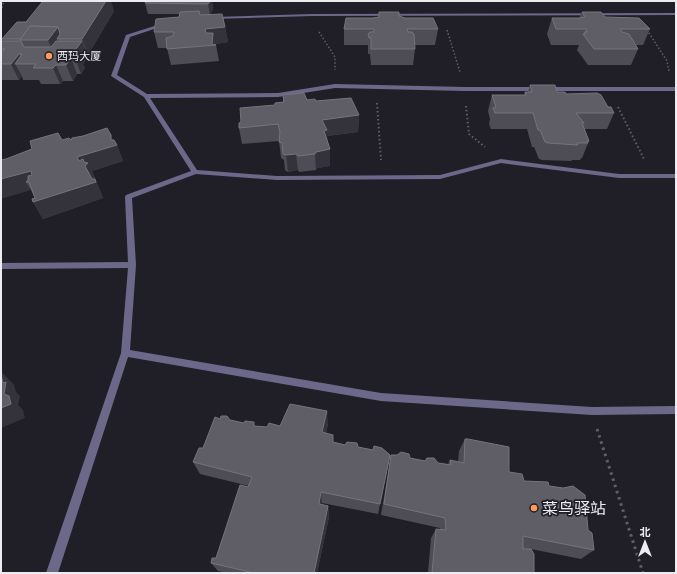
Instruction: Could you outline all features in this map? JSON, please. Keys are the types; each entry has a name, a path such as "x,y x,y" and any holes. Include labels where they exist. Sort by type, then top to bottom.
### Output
{"street":[{"path":"210,18 312,15 676,14"},
{"path":"172,22 128,36 114,76 146,96 195,172"},
{"path":"146,96 278,95 335,86 465,89 674,89"},
{"path":"52,573 125,353 132,265 128,197 195,172 276,178 440,177 501,162 619,176 676,176"},
{"path":"1,266 132,265"},
{"path":"125,353 381,397 592,411 676,410"}],"path":[{"path":"1,12 4,1"},
{"path":"636,14 667,60 674,89"},
{"path":"312,15 323,39 335,57 335,86"},
{"path":"443,15 465,89 469,134 501,162"},
{"path":"377,87 383,177"},
{"path":"608,89 644,156 642,176"},
{"path":"592,411 643,573"}],"building":[{"path":"43,1 106,1 82,39 57,39 60,34 58,27 30,26 21,39 2,39 17,22 26,22"},
{"path":"146,1 210,1 208,4 145,3"},
{"path":"199,11 200,15 222,14 225,27 205,29 206,33 213,33 212,44 216,45 167,49 166,38 173,36 174,32 154,32 156,19 179,17 180,12"},
{"path":"379,12 399,12 399,16 405,18 433,18 438,29 407,29 408,32 412,32 414,34 415,49 371,49 371,38 369,38 368,34 370,32 374,32 374,29 344,29 346,18 379,17"},
{"path":"582,12 601,12 605,17 639,18 650,29 620,29 622,32 629,34 638,49 594,49 583,34 585,34 584,32 587,32 586,29 556,29 552,18 585,17"},
{"path":"30,26 58,27 48,40 20,40"},
{"path":"1,41 21,41 24,47 51,47 56,41 82,41 74,52 79,52 75,58 71,58 66,65 56,65 53,68 33,68 36,64 15,64 22,54 19,54 11,64 1,64 1,51 5,49 1,49"},
{"path":"530,85 555,85 557,92 565,92 566,94 597,93 601,95 608,107 611,107 614,113 576,113 584,123 582,123 589,141 587,141 588,143 577,143 578,145 545,142 540,130 538,130 533,113 495,113 493,108 496,107 492,95 526,95 525,92 532,92"},
{"path":"304,93 307,100 315,99 316,101 351,98 359,115 322,120 327,130 324,131 330,149 316,152 315,154 298,156 296,154 286,155 283,154 282,143 279,142 280,132 278,124 239,128 239,123 241,122 240,108 275,105 275,103 284,102 283,95"},
{"path":"107,128 111,135 111,140 114,140 117,145 77,157 79,161 83,159 84,162 88,163 85,166 92,179 95,179 96,182 33,202 32,199 35,198 29,182 26,182 28,180 28,176 32,175 31,171 1,179 1,160 32,149 30,141 58,133 62,140 69,138 71,140 72,138"},
{"path":"1,374 3,383 6,382 4,394 9,396 11,404 1,408"},
{"path":"290,404 327,411 322,432 333,435 333,442 345,445 347,442 357,443 358,447 373,450 374,446 382,448 390,455 380,504 321,492 319,504 328,506 314,573 254,573 211,563 212,558 216,558 240,485 248,487 252,477 193,462 199,448 203,448 215,417 220,419 221,416 227,416 230,420 244,423 245,421 254,422 254,426 267,427 269,423 280,426"},
{"path":"465,439 509,447 509,472 522,474 524,481 548,482 549,486 563,488 573,486 585,495 588,530 592,533 594,550 523,536 523,549 531,549 534,554 534,573 432,573 436,529 446,530 445,518 384,504 391,455 397,455 401,452 409,454 410,458 425,461 427,458 434,458 438,463 451,465 450,460 464,463"}],"place":[{"name":"西玛大厦","path":"49,56"},
{"name":"菜鸟驿站","path":"534,508"}]}
